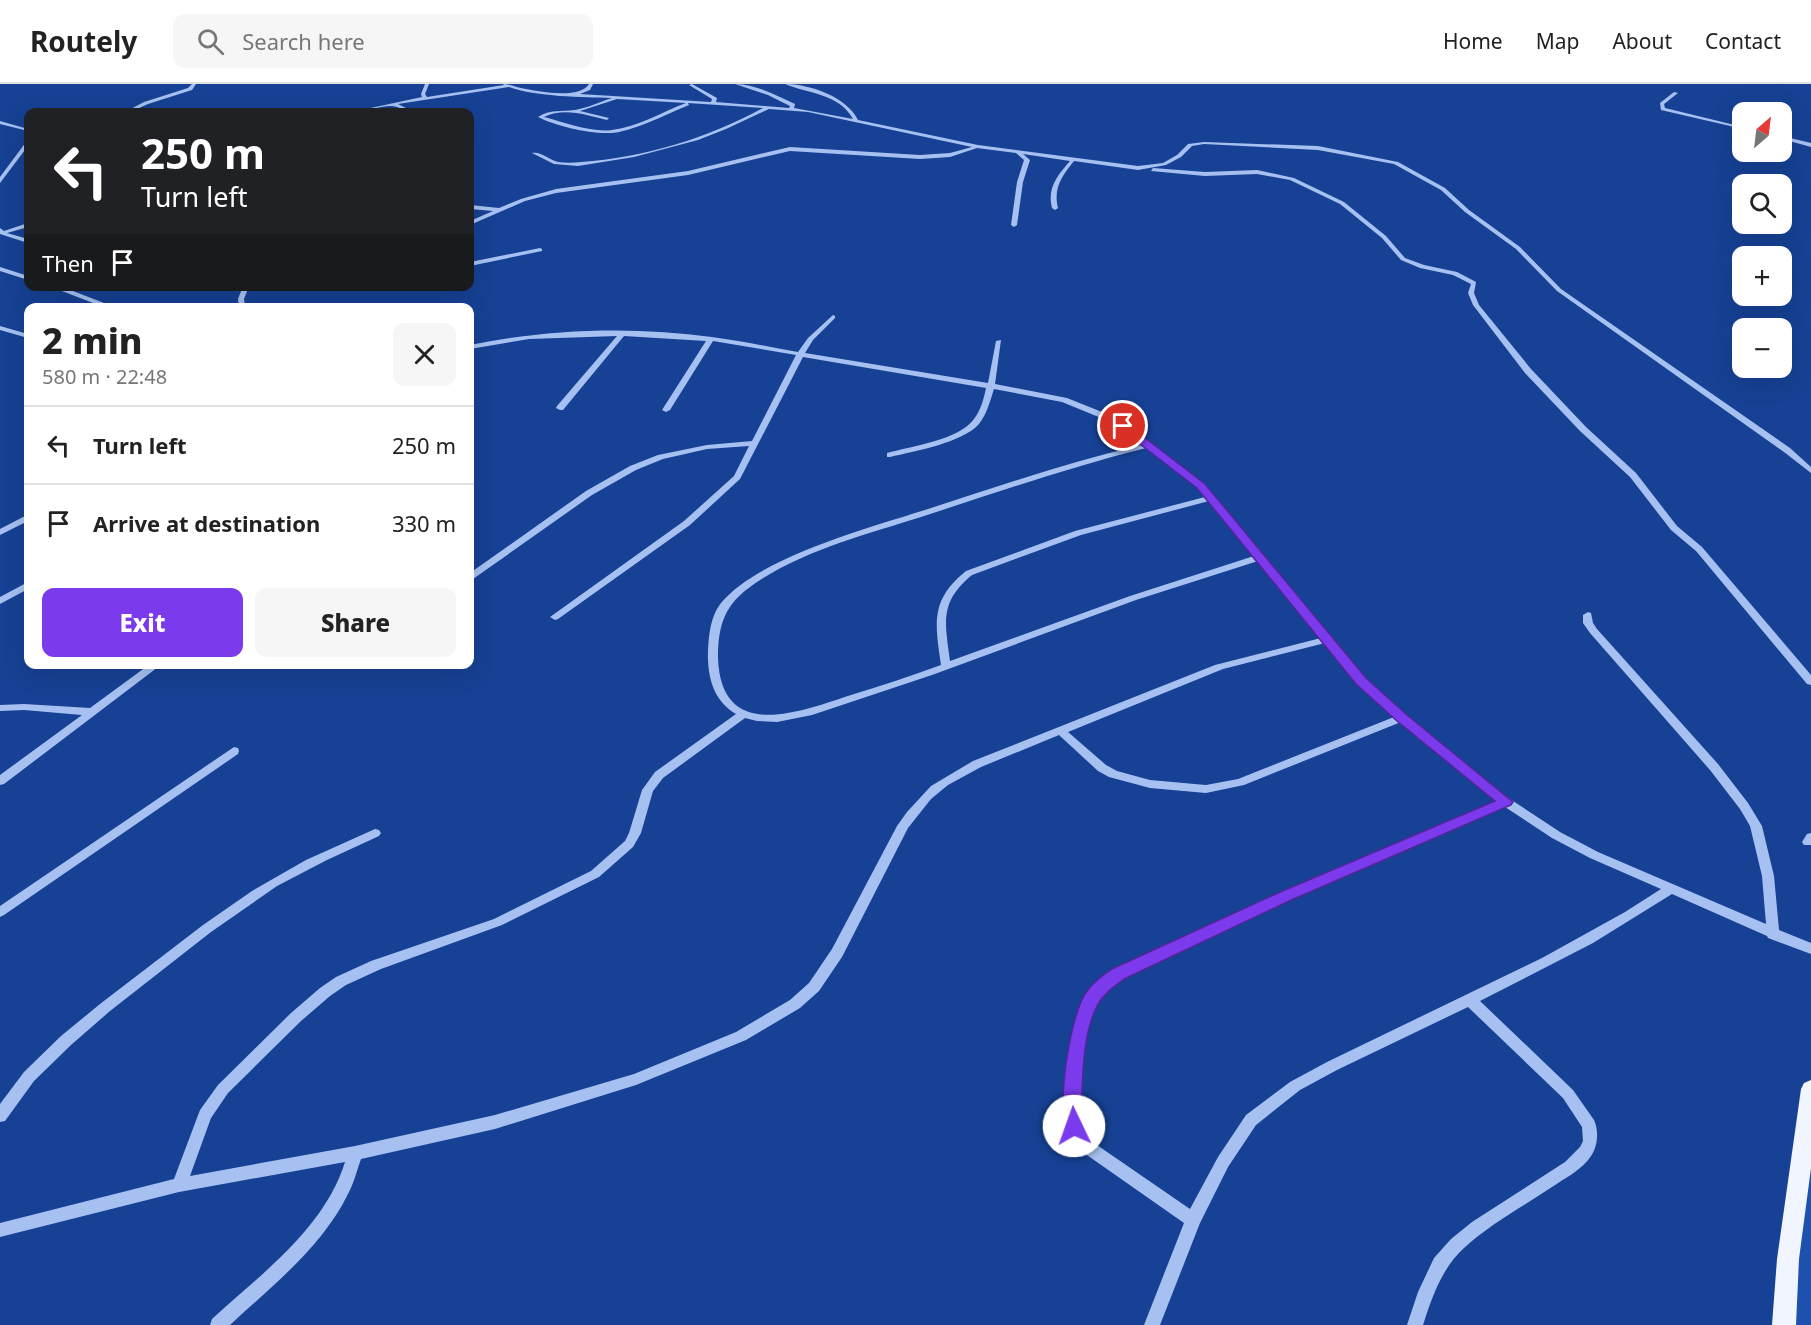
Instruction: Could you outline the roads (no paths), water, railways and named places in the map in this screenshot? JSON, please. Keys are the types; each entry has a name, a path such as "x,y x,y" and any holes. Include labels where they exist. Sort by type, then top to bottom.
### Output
{"main road":[{"path":"1784,1325 1788,1259 1811,1089"}],"street":[{"path":"136,108 190,89 194,84"},
{"path":"425,98 423,94 427,84"},
{"path":"573,95 588,88 591,84"},
{"path":"737,84 782,99 793,105 791,109"},
{"path":"787,84 840,102 853,112 856,120"},
{"path":"374,108 507,85 573,95 791,109 856,120 915,135 978,147 1072,161 1205,174 1246,172 1283,176 1342,203 1384,237 1403,259 1422,267 1455,273 1474,283 1471,293 1476,305 1528,371 1583,429 1633,475 1674,528 1699,549 1811,682"},
{"path":"691,85 715,99 714,103"},
{"path":"1676,93 1662,104 1663,109 1732,125"},
{"path":"574,112 621,98"},
{"path":"607,119 574,112 552,111 540,117 583,129 611,132 636,125 690,102"},
{"path":"393,104 402,108"},
{"path":"535,153 556,163 591,162 631,156 690,141 769,107"},
{"path":"0,122 24,129"},
{"path":"1792,140 1811,145"},
{"path":"1138,168 1159,166 1170,161 1192,144 1217,142 1318,148 1396,163 1443,189 1458,204 1518,248 1559,290 1787,450 1811,471"},
{"path":"474,221 523,200 556,190 688,172 790,149 920,157 950,155 978,147"},
{"path":"0,180 24,148"},
{"path":"1014,225 1020,182 1027,160 1018,153"},
{"path":"1054,208 1052,187 1072,161"},
{"path":"474,207 500,210"},
{"path":"1,231 24,226"},
{"path":"1,231 24,240"},
{"path":"474,263 540,250"},
{"path":"0,269 24,277"},
{"path":"16,274 24,271"},
{"path":"66,291 100,303"},
{"path":"555,617 687,523 737,477 801,353 810,339 833,317"},
{"path":"0,327 24,335"},
{"path":"560,408 622,334"},
{"path":"474,346 531,337 622,334 711,339 990,386 1054,398 1091,409 1123,426 1191,477 1211,498 1361,681 1402,718 1506,802 1574,845 1669,890 1811,949"},
{"path":"666,410 711,339"},
{"path":"890,455 967,430 980,417 990,386 999,341"},
{"path":"474,574 589,493 633,468 661,457 707,447 754,443"},
{"path":"1150,445 1011,484 848,538 790,561 761,576 732,597 719,615 714,668 717,687 730,707 742,715 762,719 794,717 946,666 1203,574 1258,558"},
{"path":"946,666 940,626 944,603 951,587 969,573 1078,533 1211,498"},
{"path":"0,532 24,520"},
{"path":"0,601 24,587"},
{"path":"1588,615 1588,623 1593,631 1714,767 1744,806 1756,826 1768,876 1773,934"},
{"path":"0,1230 179,1185 451,1133 636,1079 741,1036 795,1004 814,987 827,970 903,826 927,795 941,782 978,764 1219,667 1326,640"},
{"path":"0,782 150,669"},
{"path":"0,708 24,707 92,712"},
{"path":"179,1185 205,1115 223,1089 296,1017 325,992 357,973 498,922 595,874 629,844 635,833 648,790 659,775 742,715"},
{"path":"1062,732 1102,768 1113,774 1150,784 1206,789 1240,782 1402,718"},
{"path":"0,912 234,751"},
{"path":"1192,1220 1089,1148 1077,1135 1072,1100 1078,1040 1091,999 1100,987 1118,974 1283,897 1506,802"},
{"path":"0,1116 27,1081 62,1044 99,1011 271,885 306,864 375,833"},
{"path":"1152,1325 1192,1220 1234,1145 1251,1120 1270,1104 1295,1086 1323,1071 1591,938 1669,890"},
{"path":"1414,1325 1440,1264 1458,1244 1478,1227 1570,1167 1586,1151 1590,1141 1589,1125 1568,1094 1469,999"},
{"path":"218,1325 247,1300 307,1239 343,1189 355,1153"}]}
